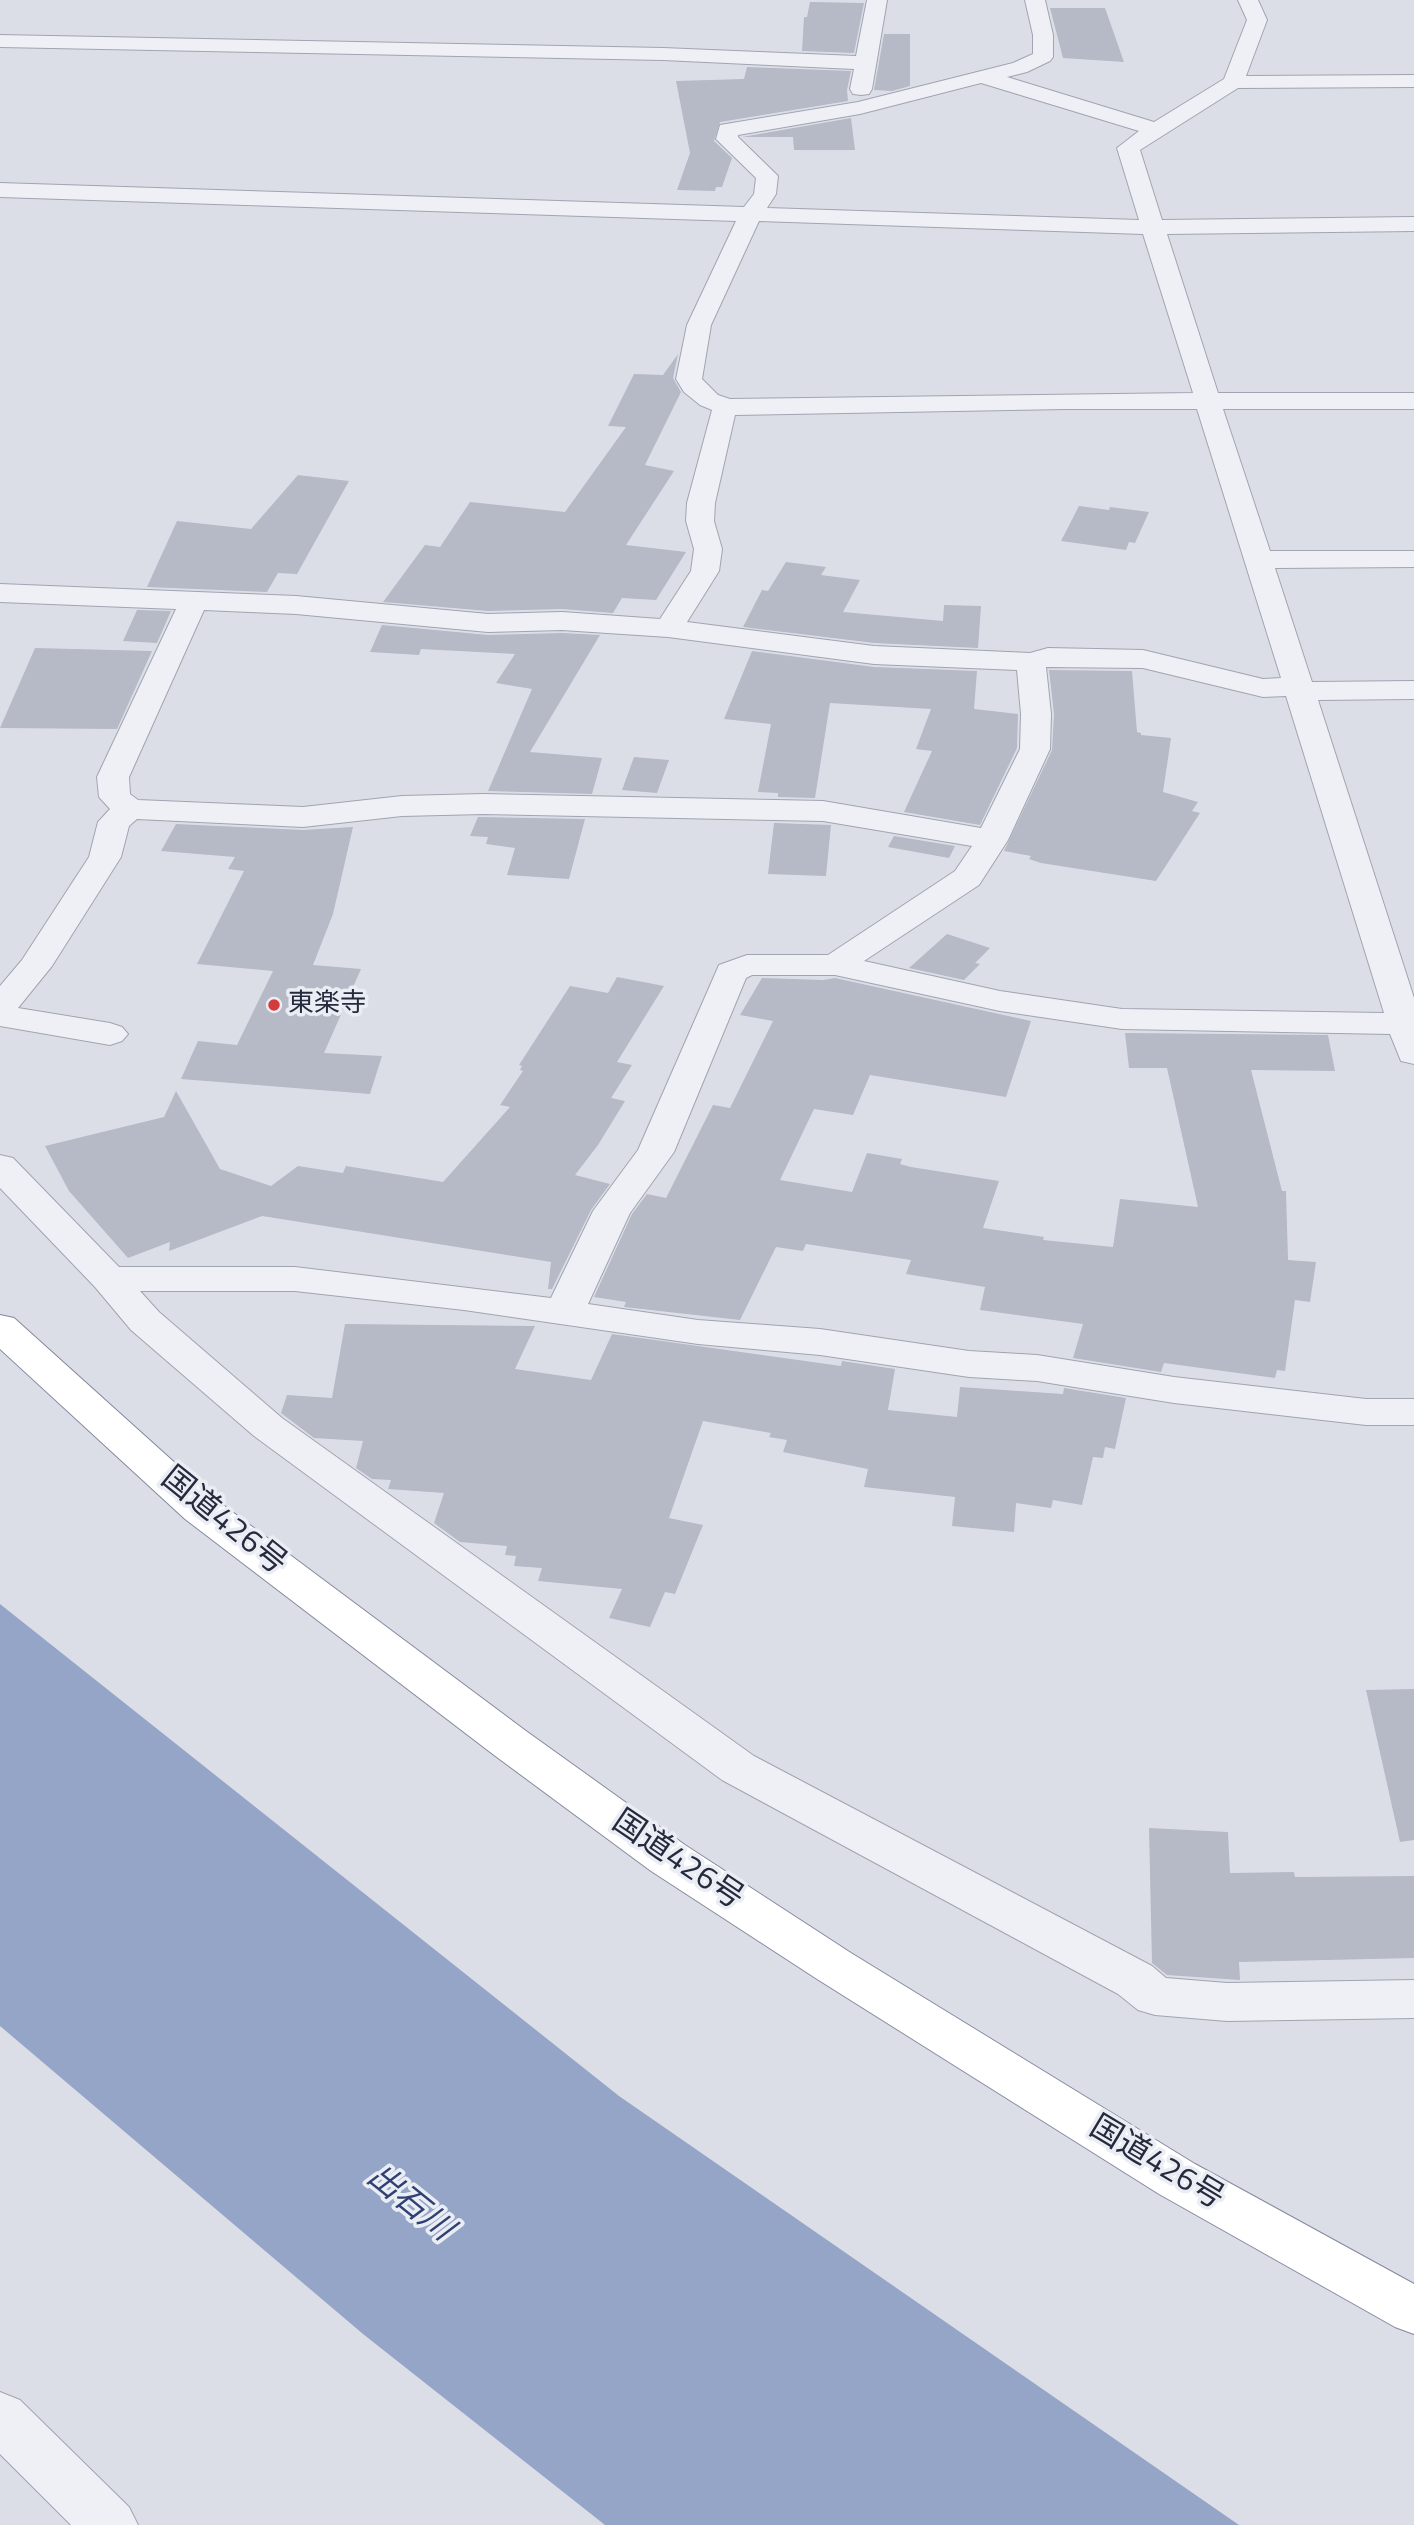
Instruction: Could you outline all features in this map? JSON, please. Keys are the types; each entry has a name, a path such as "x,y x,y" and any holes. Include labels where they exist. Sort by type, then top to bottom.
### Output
{"highway":[{"name":"国道426号","path":"0,1327 200,1509 510,1743 668,1858 834,1966 1178,2179 1414,2311"}],"street":[{"path":"860,108 864,62 877,0"},
{"path":"1035,0 1043,57 1020,68 860,108 728,130 727,139 767,176 765,194 752,212 699,325 690,367 689,379 693,387 709,400 727,407 1038,402 1414,401"},
{"path":"1234,82 1257,20 1248,0"},
{"path":"0,41 663,54 864,62"},
{"path":"984,77 1158,130"},
{"path":"564,1312 611,1211 656,1152 731,972 747,965 835,965 1000,1001 1122,1019 1407,1017 1298,689 1260,560 1128,148 1234,82 1414,81"},
{"path":"0,190 1152,226 1414,223"},
{"path":"668,628 705,570 708,549 700,521 701,503 722,415 727,407"},
{"path":"1260,560 1414,559"},
{"path":"0,593 296,605 488,623 562,621 668,628 874,655 1031,662 1048,657 1077,660 1143,659 1263,688 1414,690"},
{"path":"194,600 113,777 114,797 130,809 303,817 402,806 483,804 823,811 992,840"},
{"path":"835,965 967,878 992,840 1035,749 1036,714 1031,662"},
{"path":"0,1008 35,966 76,898 105,857 114,822 130,809"},
{"path":"0,1016 110,1034"},
{"path":"0,1166 109,1279 145,1321 212,1382 268,1427 738,1768 1135,1980 1154,1996 1227,2001 1414,1999"},
{"path":"109,1279 295,1279 564,1312 698,1332 820,1342 969,1364 1037,1368 1174,1390 1366,1412 1414,1412"},
{"path":"0,2417 109,2525"}],"water":[{"name":"出石川","path":"0,1604 619,2096 1239,2525 605,2525 363,2334 0,2026"}],"building":[{"path":"810,2 864,3 854,53 802,51 804,17 807,17"},
{"path":"1050,8 1105,8 1124,62 1063,58"},
{"path":"884,34 910,34 910,86 892,91 874,90"},
{"path":"747,67 851,71 848,101 720,122 714,141 732,158 722,187 716,187 715,191 677,190 690,153 676,81 744,79"},
{"path":"851,118 855,150 794,150 793,137 742,137"},
{"path":"678,354 673,378 681,392 645,465 674,471 626,545 686,552 656,600 622,598 613,613 562,609 488,611 383,602 425,545 440,547 470,502 565,512 626,427 608,426 634,374 663,375"},
{"path":"298,475 349,481 297,574 278,573 267,592 147,587 177,521 251,529"},
{"path":"1079,506 1149,512 1135,543 1129,542 1126,550 1061,541"},
{"path":"786,562 826,567 821,575 860,580 843,612 943,621 944,605 981,606 978,648 874,643 743,627 762,590 768,591"},
{"path":"137,610 171,611 157,643 123,641"},
{"path":"382,625 488,635 600,635 530,752 602,758 592,794 488,791 532,689 496,683 515,654 421,649 419,655 370,652"},
{"path":"35,648 152,651 117,729 0,728"},
{"path":"752,651 874,667 977,671 974,709 1018,714 1017,748 980,825 904,812 932,751 916,749 931,709 830,703 815,798 778,797 778,793 758,792 771,724 724,719"},
{"path":"1049,670 1132,671 1137,732 1141,735 1171,738 1163,792 1198,802 1192,811 1200,813 1156,881 1041,863 1029,859 1031,856 1004,851 1052,750 1054,714"},
{"path":"634,757 669,760 657,793 622,790"},
{"path":"478,817 585,819 569,879 507,875 515,848 486,844 488,837 470,836"},
{"path":"774,823 831,825 826,876 768,874"},
{"path":"176,824 303,830 353,827 333,914 313,965 361,969 324,1053 382,1056 370,1094 181,1079 198,1041 237,1045 273,971 197,964 244,871 228,869 235,857 161,851"},
{"path":"894,836 955,846 949,858 888,847"},
{"path":"947,934 990,948 975,963 980,964 964,980 909,968"},
{"path":"617,977 664,986 617,1062 632,1065 611,1098 625,1101 598,1145 575,1175 610,1184 591,1210 552,1289 548,1289 551,1262 262,1216 169,1251 170,1242 128,1258 69,1191 45,1146 164,1117 176,1091 220,1169 271,1186 298,1166 343,1173 346,1166 443,1182 510,1107 500,1105 523,1071 519,1065 570,986 608,993"},
{"path":"762,978 835,978 1031,1021 1006,1097 870,1075 853,1115 814,1109 780,1180 852,1192 867,1153 902,1159 900,1164 911,1167 999,1181 983,1228 1044,1237 1043,1240 1113,1247 1120,1199 1198,1207 1167,1068 1129,1068 1125,1033 1328,1035 1335,1071 1251,1070 1282,1191 1286,1191 1288,1260 1316,1262 1310,1302 1295,1300 1285,1371 1277,1370 1275,1378 1164,1363 1161,1372 1073,1358 1083,1324 980,1310 985,1287 906,1274 911,1260 806,1244 803,1251 776,1247 740,1320 624,1307 626,1302 594,1297 632,1214 647,1194 666,1198 713,1105 730,1108 773,1021 740,1015"},
{"path":"345,1324 535,1326 515,1369 591,1380 612,1334 841,1366 842,1361 895,1369 888,1410 957,1417 960,1387 1063,1394 1064,1388 1126,1398 1115,1449 1105,1447 1103,1458 1093,1457 1082,1505 1053,1500 1051,1508 1016,1503 1014,1532 952,1526 955,1497 864,1487 868,1469 783,1452 787,1440 769,1437 771,1433 703,1421 669,1518 703,1525 675,1594 665,1592 650,1627 609,1618 622,1589 538,1581 542,1568 514,1566 516,1556 505,1555 507,1546 460,1542 434,1523 444,1493 388,1489 391,1480 372,1479 356,1468 363,1441 314,1438 281,1413 287,1395 332,1398"},
{"path":"1414,1689 1414,1840 1400,1842 1366,1690"},
{"path":"1149,1828 1228,1832 1230,1873 1294,1872 1295,1877 1414,1876 1414,1958 1239,1962 1240,1980 1167,1975 1152,1963"}],"place":[{"name":"東楽寺","path":"274,1005"}]}
